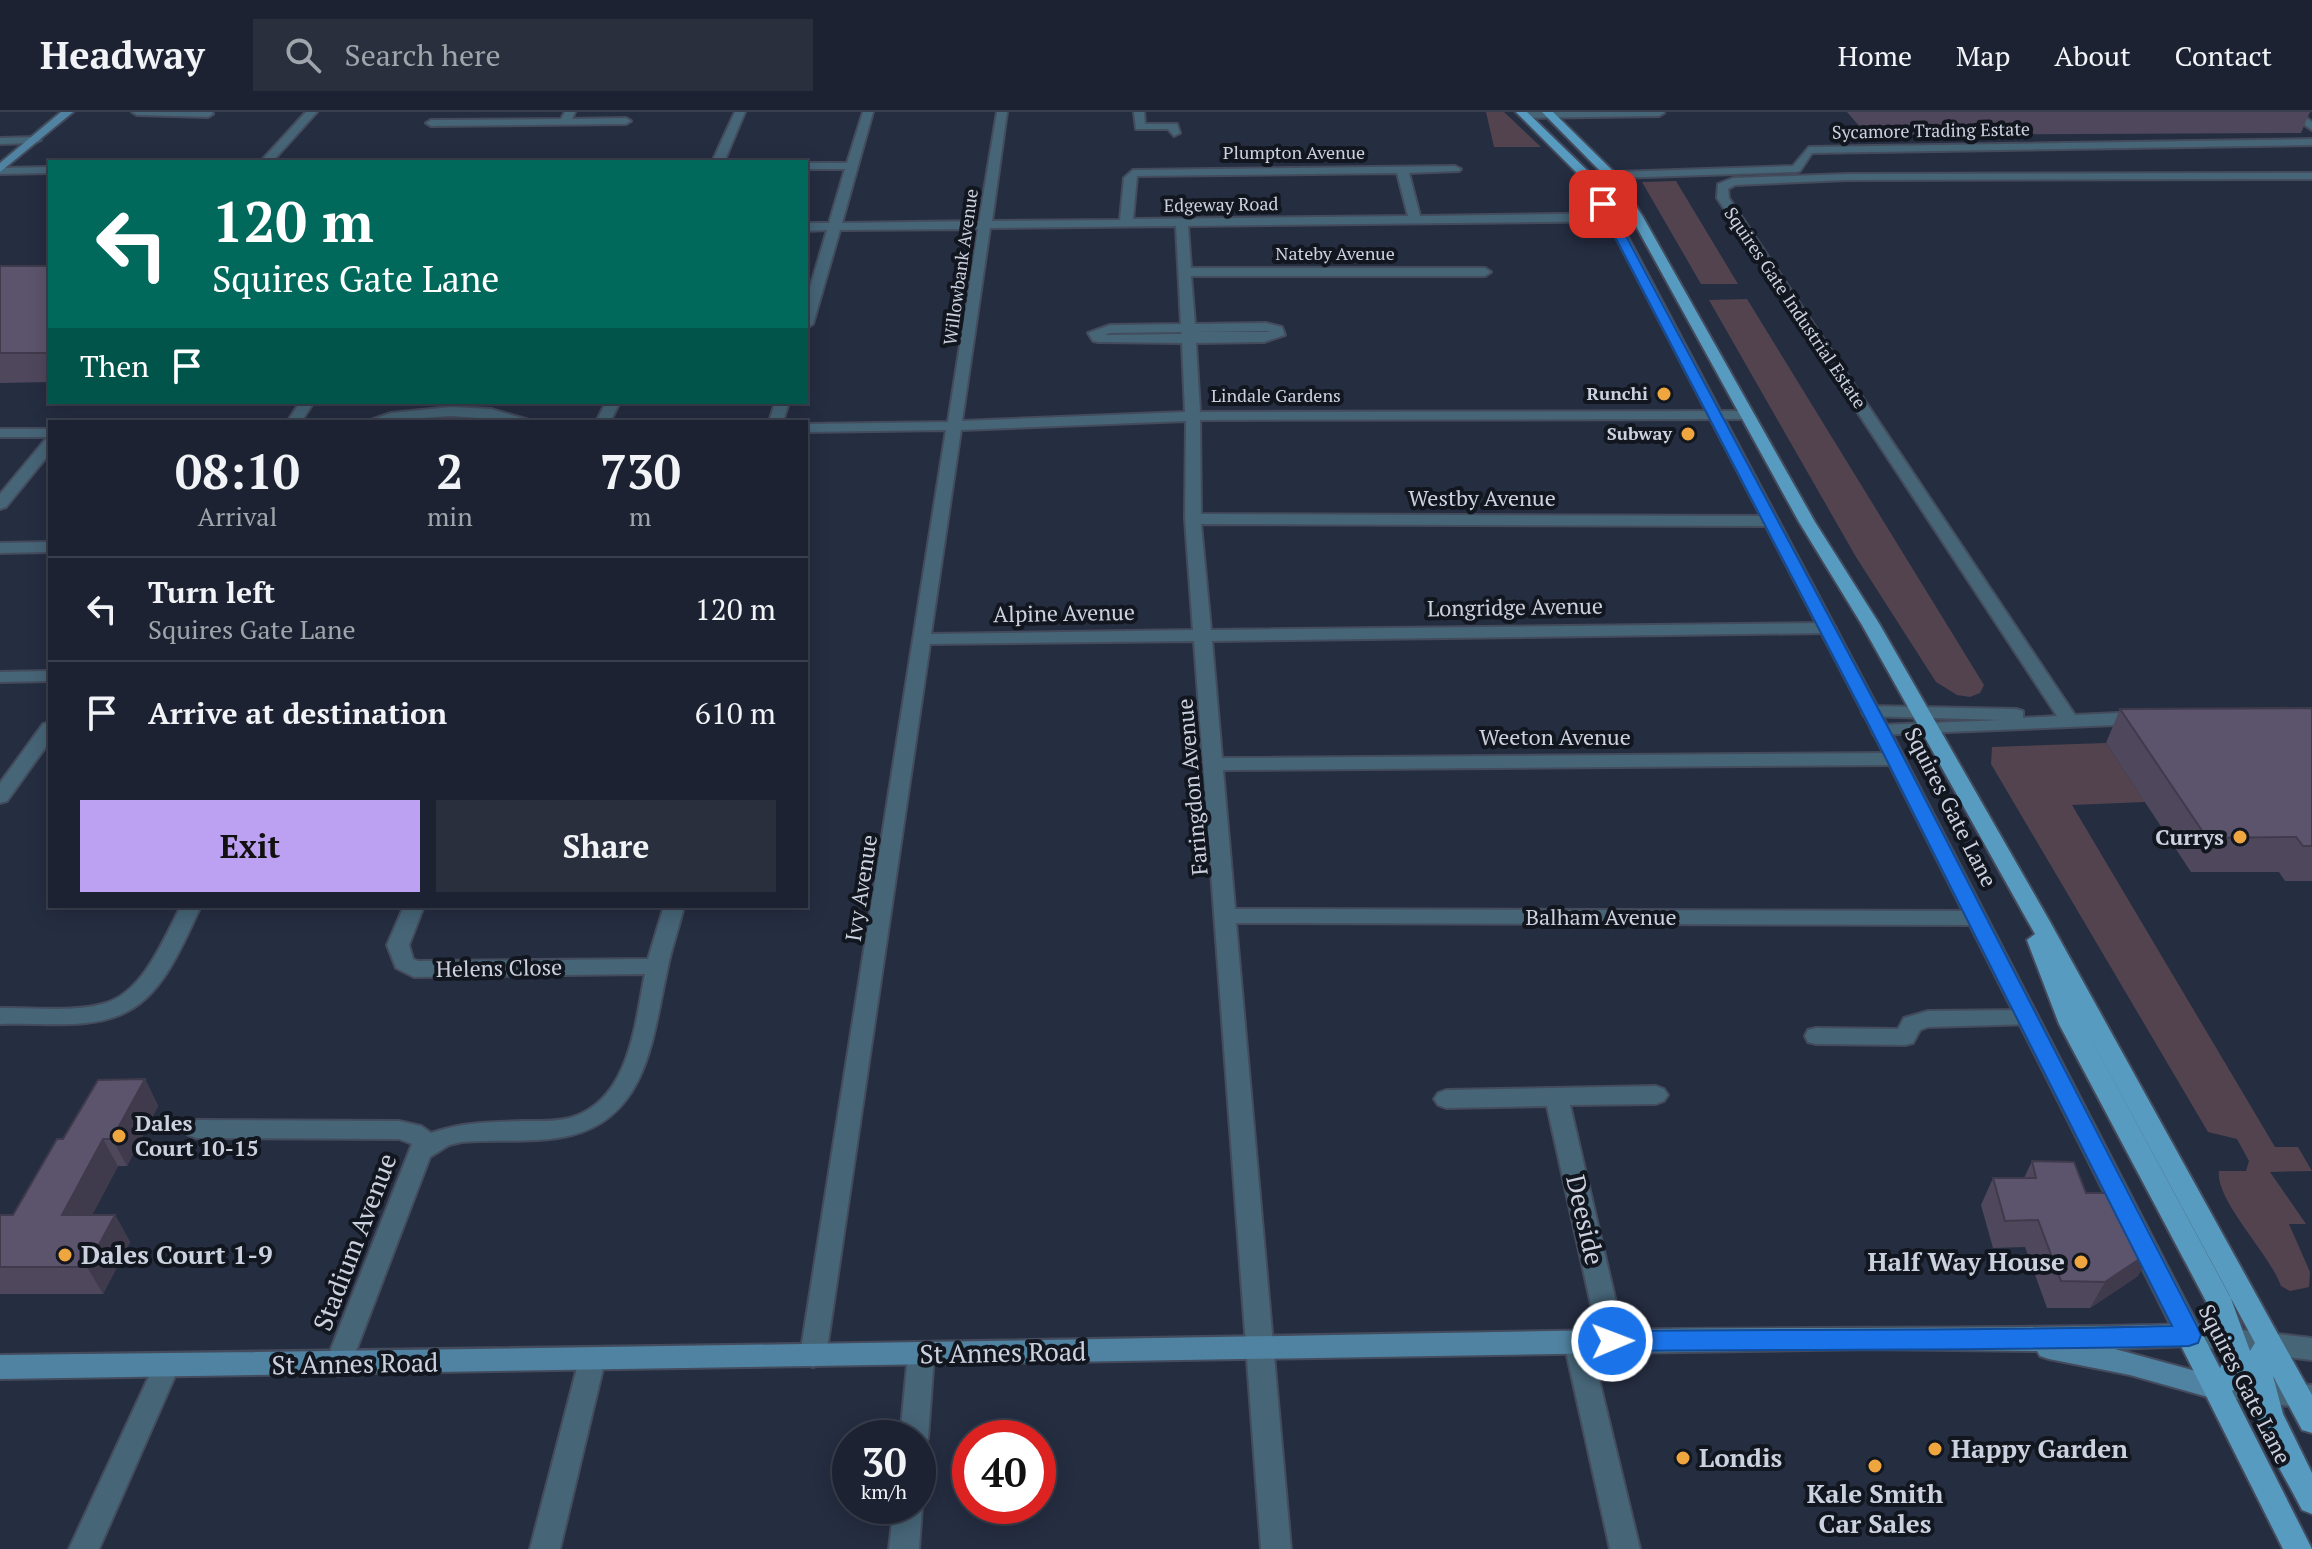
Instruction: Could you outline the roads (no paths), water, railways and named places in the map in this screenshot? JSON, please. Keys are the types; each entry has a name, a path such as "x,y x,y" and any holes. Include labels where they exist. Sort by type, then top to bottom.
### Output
{"main road":[{"name":"Squires Gate Lane","path":"1522,113 1587,176 1612,217 1876,721 2298,1549"},
{"name":"Squires Gate Lane","path":"1548,113 1612,176 1637,217 1747,415 2021,890 2270,1344 2305,1397 2312,1421"},
{"path":"2021,890 2070,1024 2214,1291 2235,1341 2239,1358 2236,1368 2228,1379 2215,1387"},
{"path":"2270,1344 2259,1359 2258,1374 2274,1423 2312,1501"}],"street":[{"path":"0,170 68,112"},
{"path":"137,112 208,114"},
{"path":"268,160 312,112"},
{"path":"719,160 740,112"},
{"path":"808,317 868,112"},
{"name":"Willowbank Avenue","path":"956,426 1002,112"},
{"path":"1139,112 1140,127"},
{"path":"2291,112 2312,127"},
{"path":"1522,113 1659,113"},
{"path":"431,123 568,117 626,121"},
{"path":"1123,127 1173,126 1174,133"},
{"path":"0,141 35,140"},
{"name":"Sycamore Trading Estate","path":"1612,176 1796,169 1809,150 2312,142"},
{"path":"808,166 853,166"},
{"name":"Plumpton Avenue","path":"1126,224 1133,173 1455,169"},
{"path":"0,170 48,170"},
{"path":"1402,170 1415,220"},
{"path":"1587,176 1612,176"},
{"name":"Squires Gate Industrial Estate","path":"2068,719 1723,198 1722,187 1733,182 1758,180 1848,177 2312,176"},
{"name":"Edgeway Road","path":"808,227 1637,217"},
{"name":"Faringdon Avenue","path":"1182,223 1193,416 1193,519 1276,1549"},
{"name":"Nateby Avenue","path":"1185,272 1485,272"},
{"path":"1186,333 1104,339 1098,338 1095,333 1104,329 1186,333 1274,337 1279,332 1266,327 1186,333"},
{"path":"384,420 463,412 521,420"},
{"name":"Lindale Gardens","path":"808,428 956,426 1193,416 1747,415"},
{"name":"Ivy Avenue","path":"813,1356 956,426"},
{"path":"0,433 48,433"},
{"path":"0,504 48,445"},
{"name":"Westby Avenue","path":"1193,519 1771,521"},
{"path":"0,548 48,547"},
{"name":"Longridge Avenue","path":"1204,634 1827,628"},
{"name":"Alpine Avenue","path":"924,639 1204,634"},
{"path":"0,677 48,676"},
{"path":"1876,721 1919,711 2068,719 2159,718"},
{"path":"1876,721 1930,730 1978,729 2068,719"},
{"path":"0,797 48,731"},
{"name":"Weeton Avenue","path":"1215,764 1895,759"},
{"path":"0,1016 109,1011 142,989 190,908"},
{"name":"Helens Close","path":"413,908 398,945 404,963 414,969 657,966"},
{"name":"Stadium Avenue","path":"338,1364 417,1154 429,1144 458,1133 569,1127 591,1119 609,1106 627,1082 638,1056 657,966 673,908"},
{"name":"Balham Avenue","path":"1227,916 1975,918"},
{"path":"1816,1036 1905,1037 1912,1024 1928,1019 2026,1018"},
{"path":"1446,1099 1656,1095"},
{"name":"Deeside","path":"1557,1098 1612,1341"},
{"name":"Stadium Avenue","path":"196,1129 399,1130 413,1132 429,1144"},
{"name":"St Annes Road","path":"0,1367 921,1355 1612,1341 1870,1338 2006,1341 2189,1335 2312,1349"},
{"name":"St Annes Road","path":"2006,1341 2130,1363 2215,1387"},
{"path":"1577,1342 1625,1549"},
{"path":"916,1420 921,1355"},
{"path":"545,1549 592,1360"},
{"path":"84,1549 166,1367"},
{"path":"2215,1387 2305,1397"},
{"path":"904,1549 906,1524"}],"place":[{"name":"Runchi","path":"1664,394"},
{"name":"Subway","path":"1688,434"},
{"name":"Currys","path":"2240,837"},
{"name":"Dales Court 10-15","path":"119,1136"},
{"name":"Dales Court 1-9","path":"65,1255"},
{"name":"Half Way House","path":"2081,1262"},
{"name":"Happy Garden","path":"1935,1449"},
{"name":"Londis","path":"1683,1458"},
{"name":"Kale Smith Car Sales","path":"1875,1466"}]}
